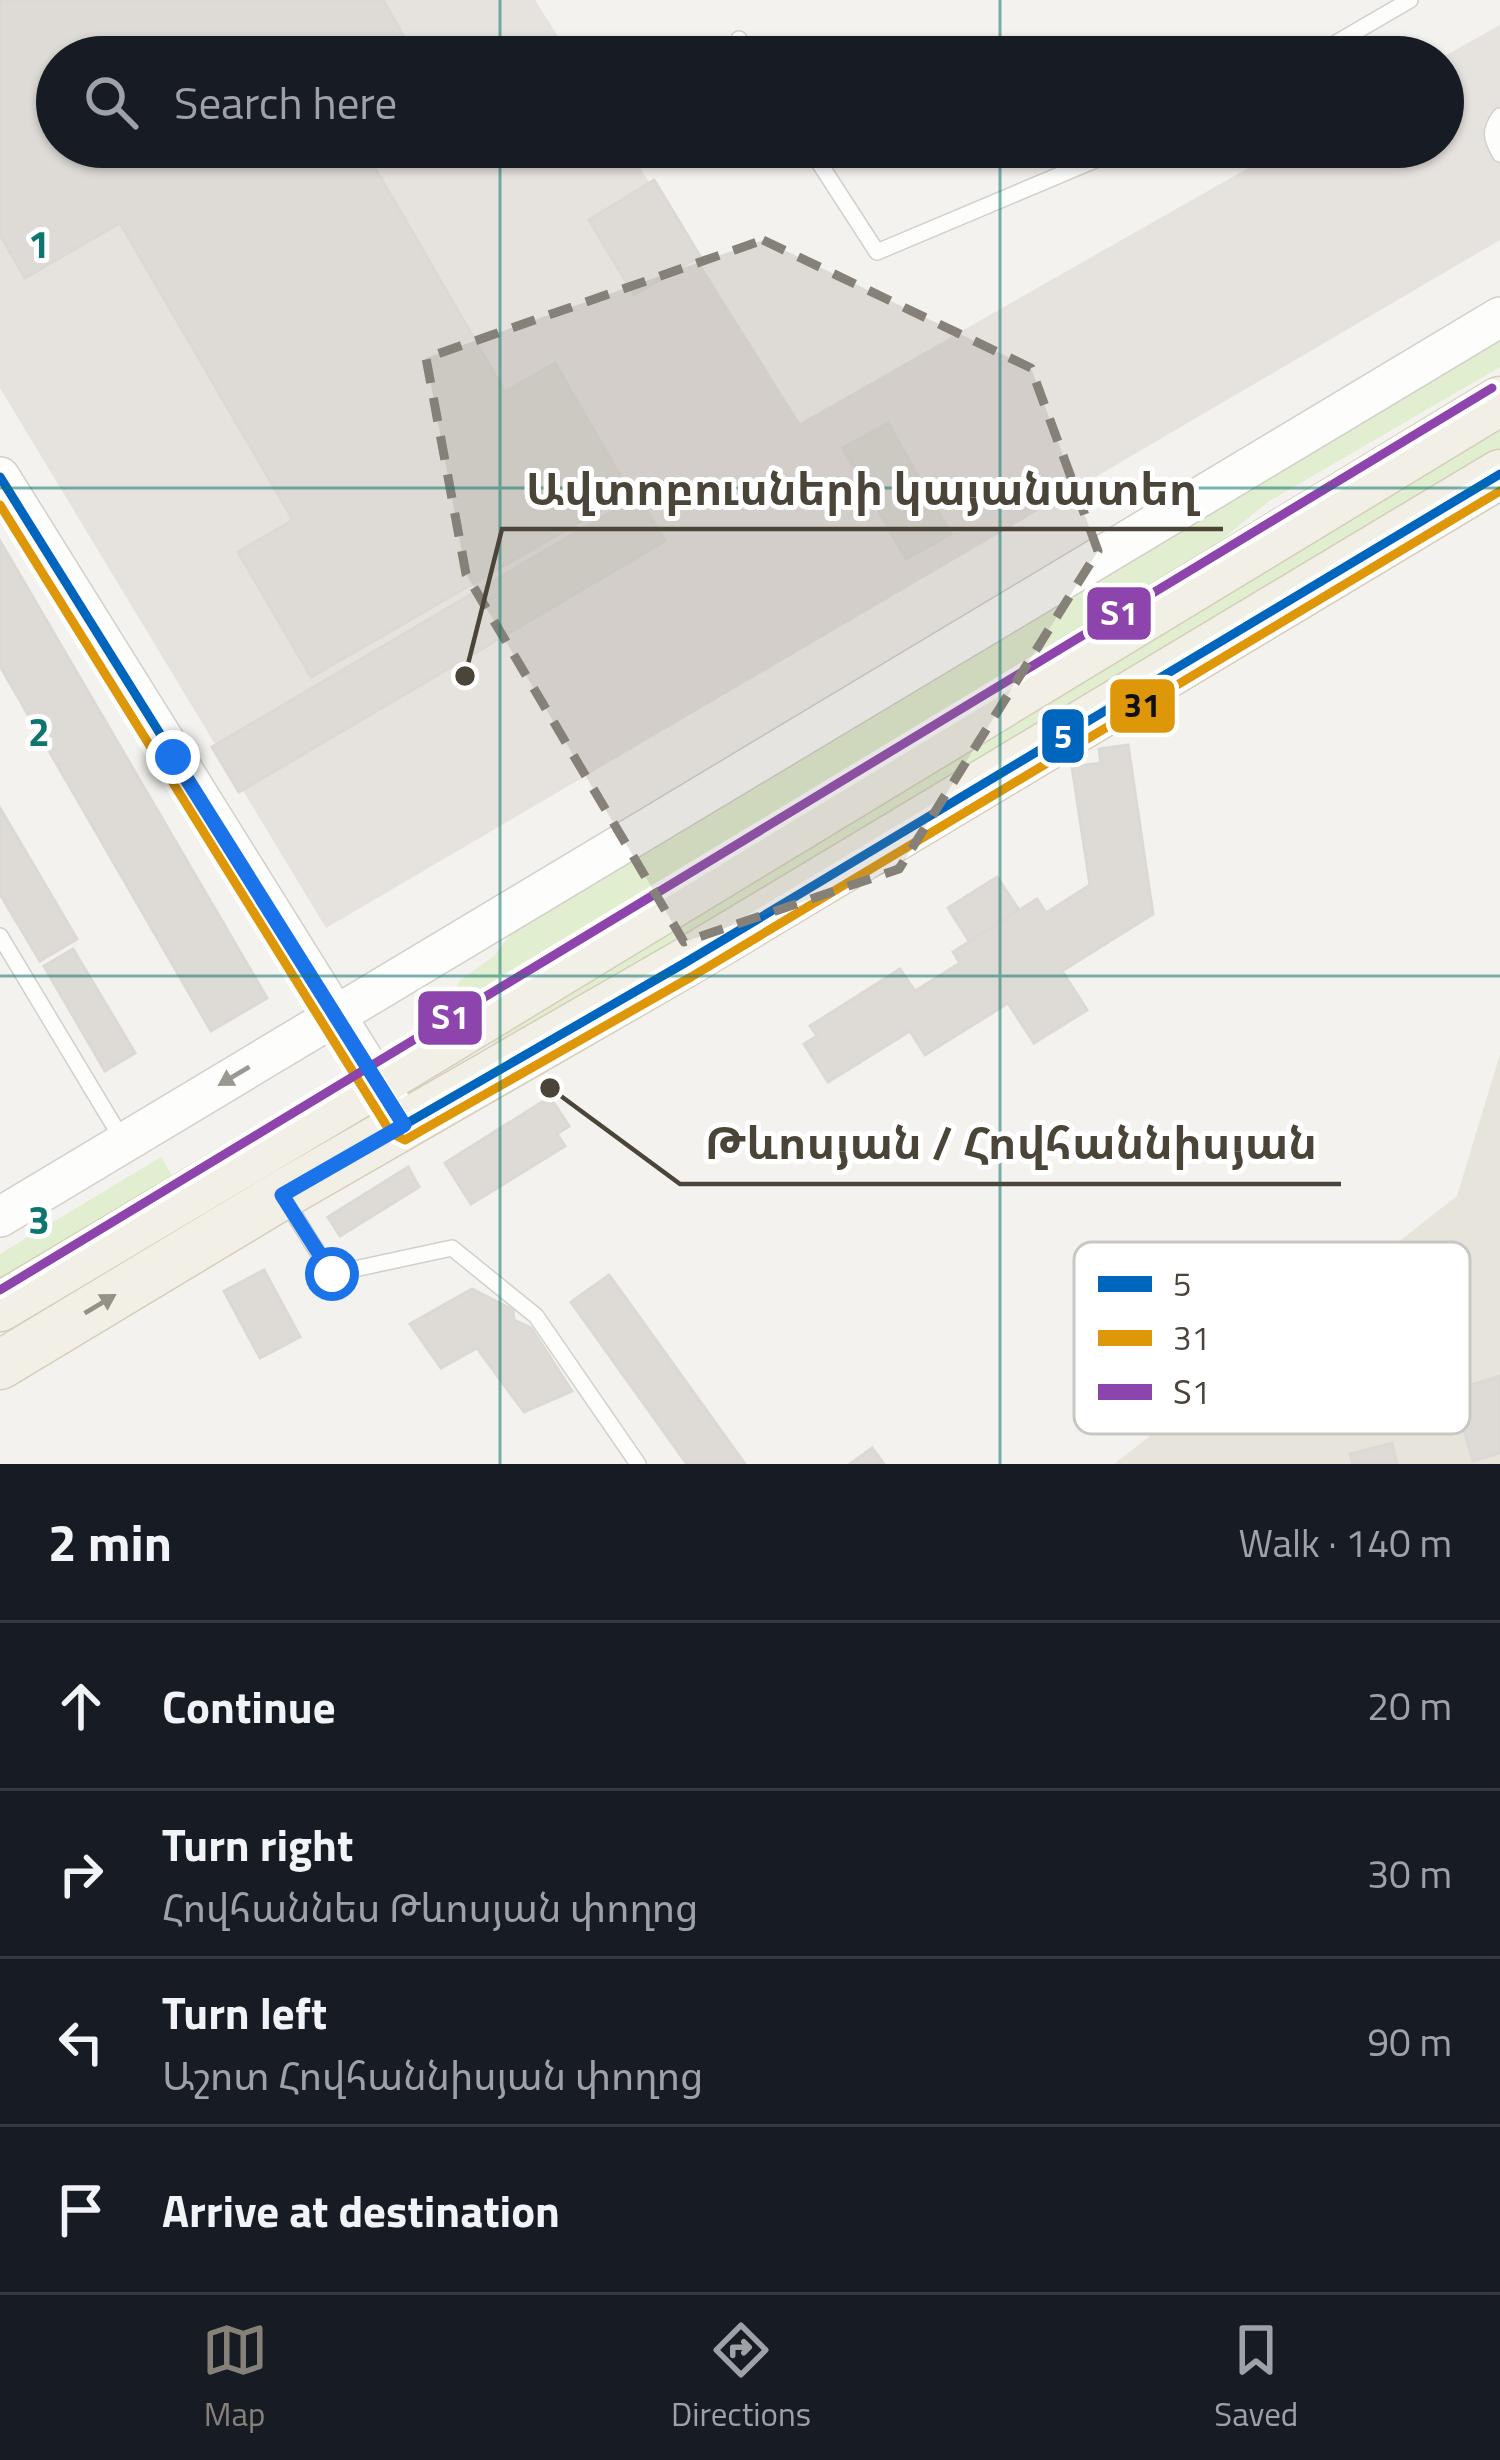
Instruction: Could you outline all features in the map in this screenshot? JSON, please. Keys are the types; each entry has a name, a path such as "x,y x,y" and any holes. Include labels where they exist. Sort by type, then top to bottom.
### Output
{"main road":[{"path":"0,1306 1500,401"},
{"path":"0,1365 282,1195 683,964 1500,474"}],"street":[{"path":"0,1217 1500,317"},
{"path":"0,477 404,1125"}],"lane":[{"path":"1348,36 1410,0"},
{"path":"1500,116 1491,138 1500,154"},
{"path":"823,168 877,252 1076,168"},
{"path":"0,937 123,1142"},
{"path":"282,1195 332,1274 452,1249 536,1316 638,1464"}],"highlighted area":[{"path":"763,240 1031,368 1098,551 899,869 684,942 466,574 426,358"}],"shaded area":[{"path":"0,0 535,0 558,36 36,36 36,168 640,168 800,423 1248,168 1464,168 1464,45 1500,25 1500,240 326,928 0,388"},
{"path":"1500,1054 1500,1464 1114,1464 1152,1434 1470,1434 1470,1242 1398,1242 1457,1196"}],"green space":[{"path":"1500,333 1500,367 1268,502 1183,571 473,1002 456,996 458,982 494,956 525,916"},
{"path":"1500,428 1500,449 497,1049 488,1036"},
{"path":"161,1157 174,1179 0,1282 0,1254"}],"building":[{"path":"0,0 383,0 404,36 36,36 36,168 375,168 505,392 555,363 630,493 311,677 238,552 293,520 120,223 25,278 0,235"},
{"path":"654,180 700,256 634,295 589,220"},
{"path":"888,423 951,534 906,559 843,448"},
{"path":"638,496 665,541 239,792 212,747"},
{"path":"0,541 267,998 211,1031 0,666"},
{"path":"1128,745 1153,914 1062,971 1087,1010 1034,1043 1008,1003 925,1055 910,1031 828,1082 804,1044 817,1036 810,1026 900,969 915,991 960,963 953,952 1037,899 1046,913 1090,885 1072,767 1101,763 1099,749"},
{"path":"0,808 77,939 40,961 0,894"},
{"path":"997,877 1019,910 969,941 948,908"},
{"path":"73,949 135,1053 105,1071 44,966"},
{"path":"550,1097 569,1126 557,1134 565,1146 471,1204 445,1163"},
{"path":"408,1167 419,1187 340,1236 328,1217"},
{"path":"264,1270 300,1337 260,1358 224,1291"},
{"path":"609,1275 745,1464 687,1464 571,1302"},
{"path":"472,1289 513,1310 514,1320 531,1328 572,1391 524,1412 477,1348 441,1368 410,1324"},
{"path":"1500,1376 1500,1453 1473,1461 1465,1434 1470,1434 1470,1385"},
{"path":"1392,1443 1397,1464 1353,1464 1350,1454"},
{"path":"872,1448 884,1464 850,1464"}],"transit line":[{"name":"Տ1","path":"0,1290 1492,388"},
{"name":"5","path":"0,477 404,1125 683,964 1500,474"},
{"name":"31","path":"0,505 391,1133 405,1140 691,977 1500,491"}],"place":[{"name":"Ավտոբուսների կայանատեղ","path":"465,676"},
{"name":"Թևոսյան / Հովհաննիսյան","path":"550,1088"}],"route":[{"path":"173,757 404,1125 282,1195 332,1274"}]}
